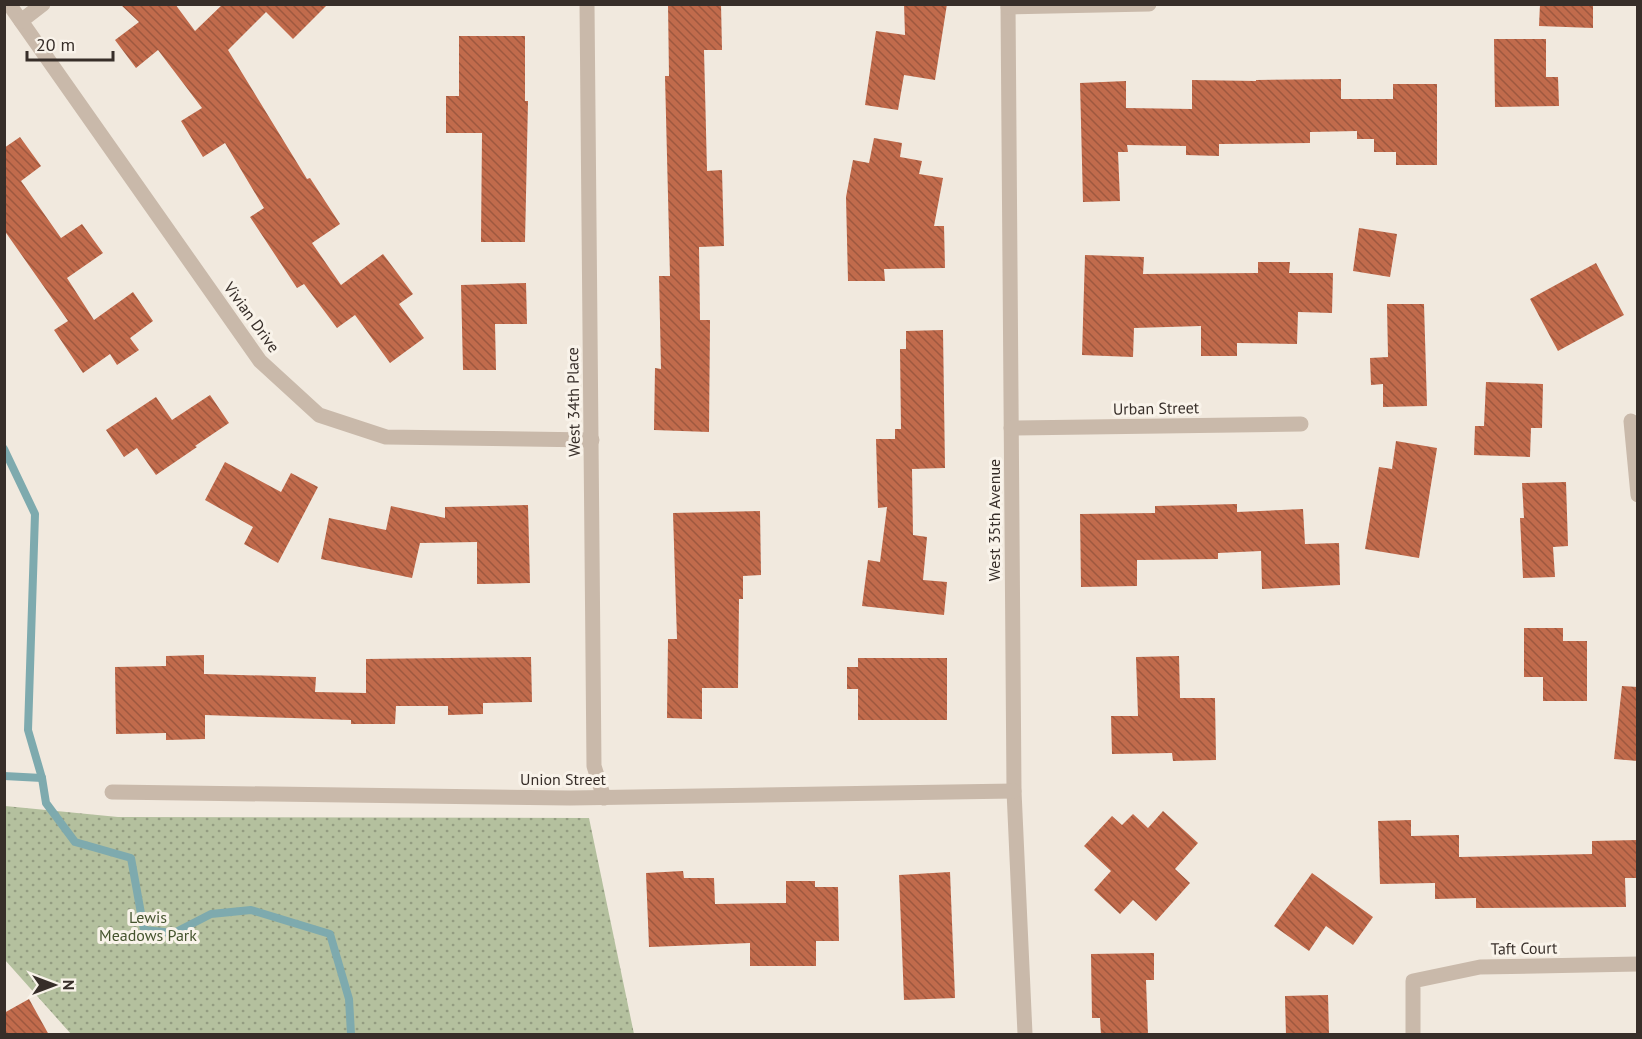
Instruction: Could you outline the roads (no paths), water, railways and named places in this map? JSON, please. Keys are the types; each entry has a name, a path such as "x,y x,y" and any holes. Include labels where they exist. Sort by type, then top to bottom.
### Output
{"street":[{"name":"Vivian Drive","path":"9,4 260,362 319,415 386,437 592,440"},
{"path":"21,21 43,4"},
{"name":"West 34th Place","path":"587,4 594,766 604,798"},
{"path":"1008,6 1149,4"},
{"name":"West 35th Avenue","path":"1008,6 1014,790 1025,1035"},
{"path":"1631,421 1638,495"},
{"name":"Urban Street","path":"1011,428 1301,424"},
{"name":"Union Street","path":"112,792 604,798 1014,790"},
{"name":"Taft Court","path":"1413,1035 1413,981 1479,967 1638,964"}],"waterway":[{"path":"4,449 35,514 28,730 42,778 46,803 75,842 131,858 144,930 174,933 211,914 251,910 330,934 349,999 351,1034"},
{"path":"4,776 42,778"}],"park label":[{"name":"Lewis Meadows Park","path":"148,926"}]}
